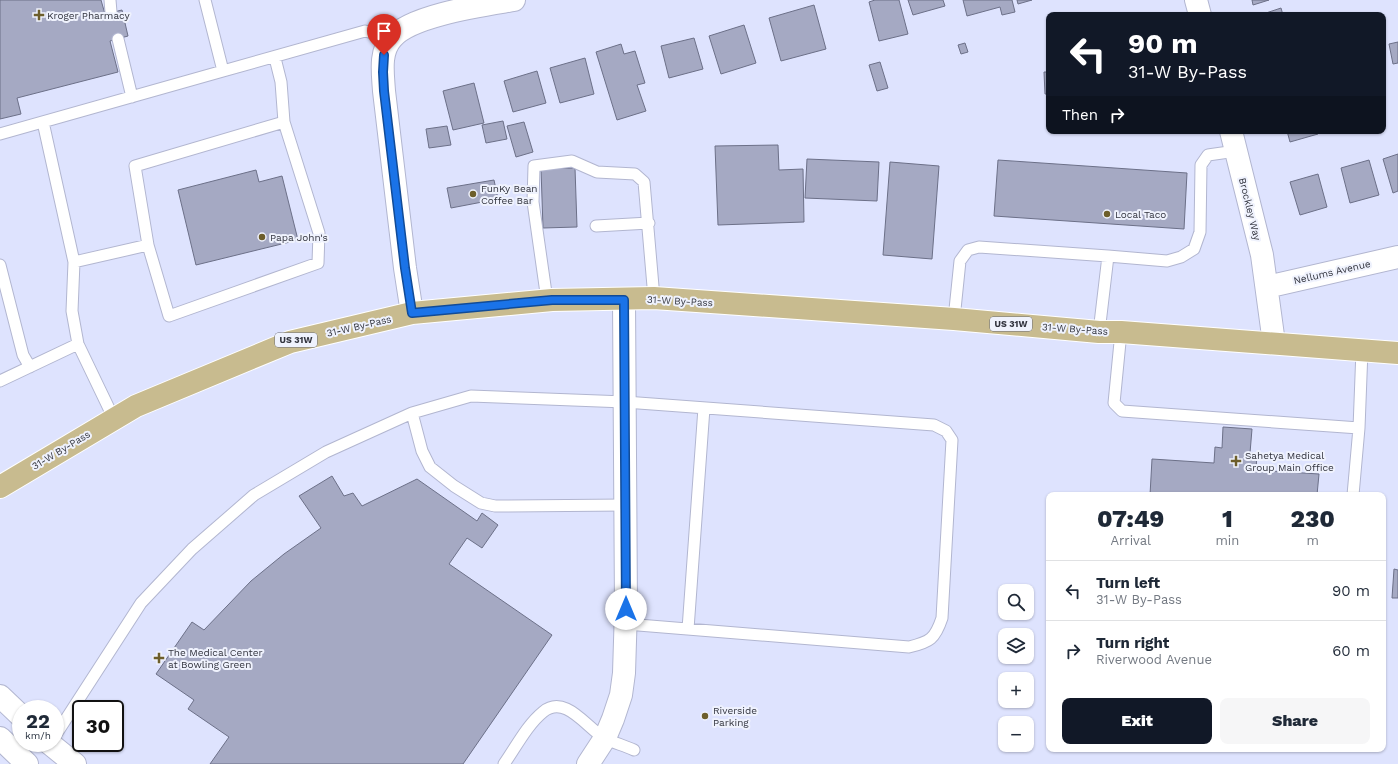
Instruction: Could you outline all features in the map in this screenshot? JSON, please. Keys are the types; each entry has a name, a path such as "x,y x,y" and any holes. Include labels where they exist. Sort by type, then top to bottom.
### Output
{"main road":[{"name":"31-W By-Pass","path":"0,487 136,406 290,342 412,313 547,300 624,300 654,298 1398,353"}],"street":[{"path":"412,313 405,268 383,72 384,55 391,38 406,27 443,14 514,0"},
{"path":"1196,0 1199,12"},
{"name":"Brockley Way","path":"1233,141 1262,255 1274,343"},
{"name":"Nellums Avenue","path":"1267,287 1398,257"},
{"path":"588,764 605,738 621,696 624,673 626,624 626,505 624,300"},
{"path":"0,696 12,707"},
{"path":"0,738 27,764"},
{"path":"35,764 43,752"},
{"path":"62,752 75,764"}],"lane":[{"path":"110,0 111,12"},
{"path":"205,0 223,72"},
{"path":"0,134 275,58 365,31 391,38"},
{"path":"118,38 132,97"},
{"path":"275,58 281,82 284,122 319,233 318,263 169,316 148,245 135,166 284,122"},
{"path":"43,122 74,262 72,311 78,344 114,419"},
{"path":"954,319 960,261 968,250 979,247 1167,261 1181,257 1194,249 1200,232 1201,165 1208,155 1233,141"},
{"path":"547,300 533,202 534,166 572,160 597,172 635,174 644,182 649,223 654,298"},
{"path":"596,226 649,223"},
{"path":"74,262 148,245"},
{"path":"1108,256 1114,403 1122,411 1359,428"},
{"path":"0,264 23,356 30,366"},
{"path":"0,381 78,344"},
{"path":"1352,492 1359,428 1362,350"},
{"path":"64,721 141,603 192,549 254,495 326,452 412,413 471,396 625,402 934,425 946,431 952,440 942,618 937,633 926,644 909,647 626,624"},
{"path":"688,629 704,408"},
{"path":"412,413 422,451 430,467 454,486 481,503 496,506 626,505"},
{"path":"504,764 536,719 544,711 556,707 570,710 605,738 634,750"}],"building":[{"path":"0,0 101,0 105,14 122,10 128,36 110,41 118,72 17,98 21,114 0,119"},
{"path":"875,0 899,0 908,34 879,41 869,2"},
{"path":"908,0 943,0 945,6 913,15"},
{"path":"963,0 1012,0 1015,12 1002,15 1000,7 967,16"},
{"path":"1017,0 1032,0 1018,4"},
{"path":"1252,0 1269,0 1253,5"},
{"path":"814,5 826,49 781,61 769,18"},
{"path":"1281,8 1282,12 1269,12"},
{"path":"744,25 756,63 721,74 709,36"},
{"path":"694,38 703,69 669,78 661,46"},
{"path":"1398,42 1398,63 1393,64 1389,44"},
{"path":"965,43 968,52 961,54 958,45"},
{"path":"621,44 624,54 635,51 645,83 637,85 646,111 617,120 596,52"},
{"path":"585,58 594,94 560,103 550,68"},
{"path":"880,62 888,88 877,91 869,65"},
{"path":"537,71 546,103 513,112 504,81"},
{"path":"1044,72 1046,72 1046,94"},
{"path":"474,83 484,123 453,130 443,91"},
{"path":"503,121 507,139 486,143 482,125"},
{"path":"524,122 533,152 516,157 507,126"},
{"path":"447,126 451,145 429,148 426,129"},
{"path":"1288,134 1318,134 1290,142"},
{"path":"778,145 779,170 803,169 804,222 718,225 715,146"},
{"path":"1398,154 1398,191 1393,193 1383,159"},
{"path":"807,159 879,162 877,201 805,198"},
{"path":"998,160 1187,173 1184,229 994,216"},
{"path":"1369,160 1379,195 1350,203 1341,168"},
{"path":"890,162 939,166 932,259 883,255"},
{"path":"575,168 577,227 543,228 541,169"},
{"path":"256,170 259,182 282,176 298,240 196,265 178,190"},
{"path":"1318,174 1327,207 1300,215 1290,182"},
{"name":"FunKy Bean Coffee Bar","path":"494,180 498,199 451,208 447,188"},
{"name":"Sahetya Medical Group Main Office","path":"1223,427 1252,429 1250,453 1257,454 1256,470 1319,474 1317,492 1150,492 1152,459 1214,463 1215,447 1222,448"},
{"path":"332,476 344,496 353,493 362,506 417,479 477,521 482,513 498,525 482,548 467,538 449,564 552,635 463,764 210,764 229,737 188,709 194,700 156,674 192,622 204,630 251,581 284,554 321,528 299,496"},
{"path":"1394,569 1398,570 1398,598 1392,598"}],"place":[{"name":"Kroger Pharmacy","path":"39,15"},
{"name":"FunKy Bean Coffee Bar","path":"473,194"},
{"name":"Local Taco","path":"1107,214"},
{"name":"Papa John's","path":"262,237"},
{"name":"Sahetya Medical Group Main Office","path":"1236,461"},
{"name":"The Medical Center at Bowling Green","path":"159,658"},
{"name":"Riverside Parking","path":"705,716"}],"route":[{"path":"384,55 384,91 405,268 412,313 552,300 624,300 626,609"}]}
